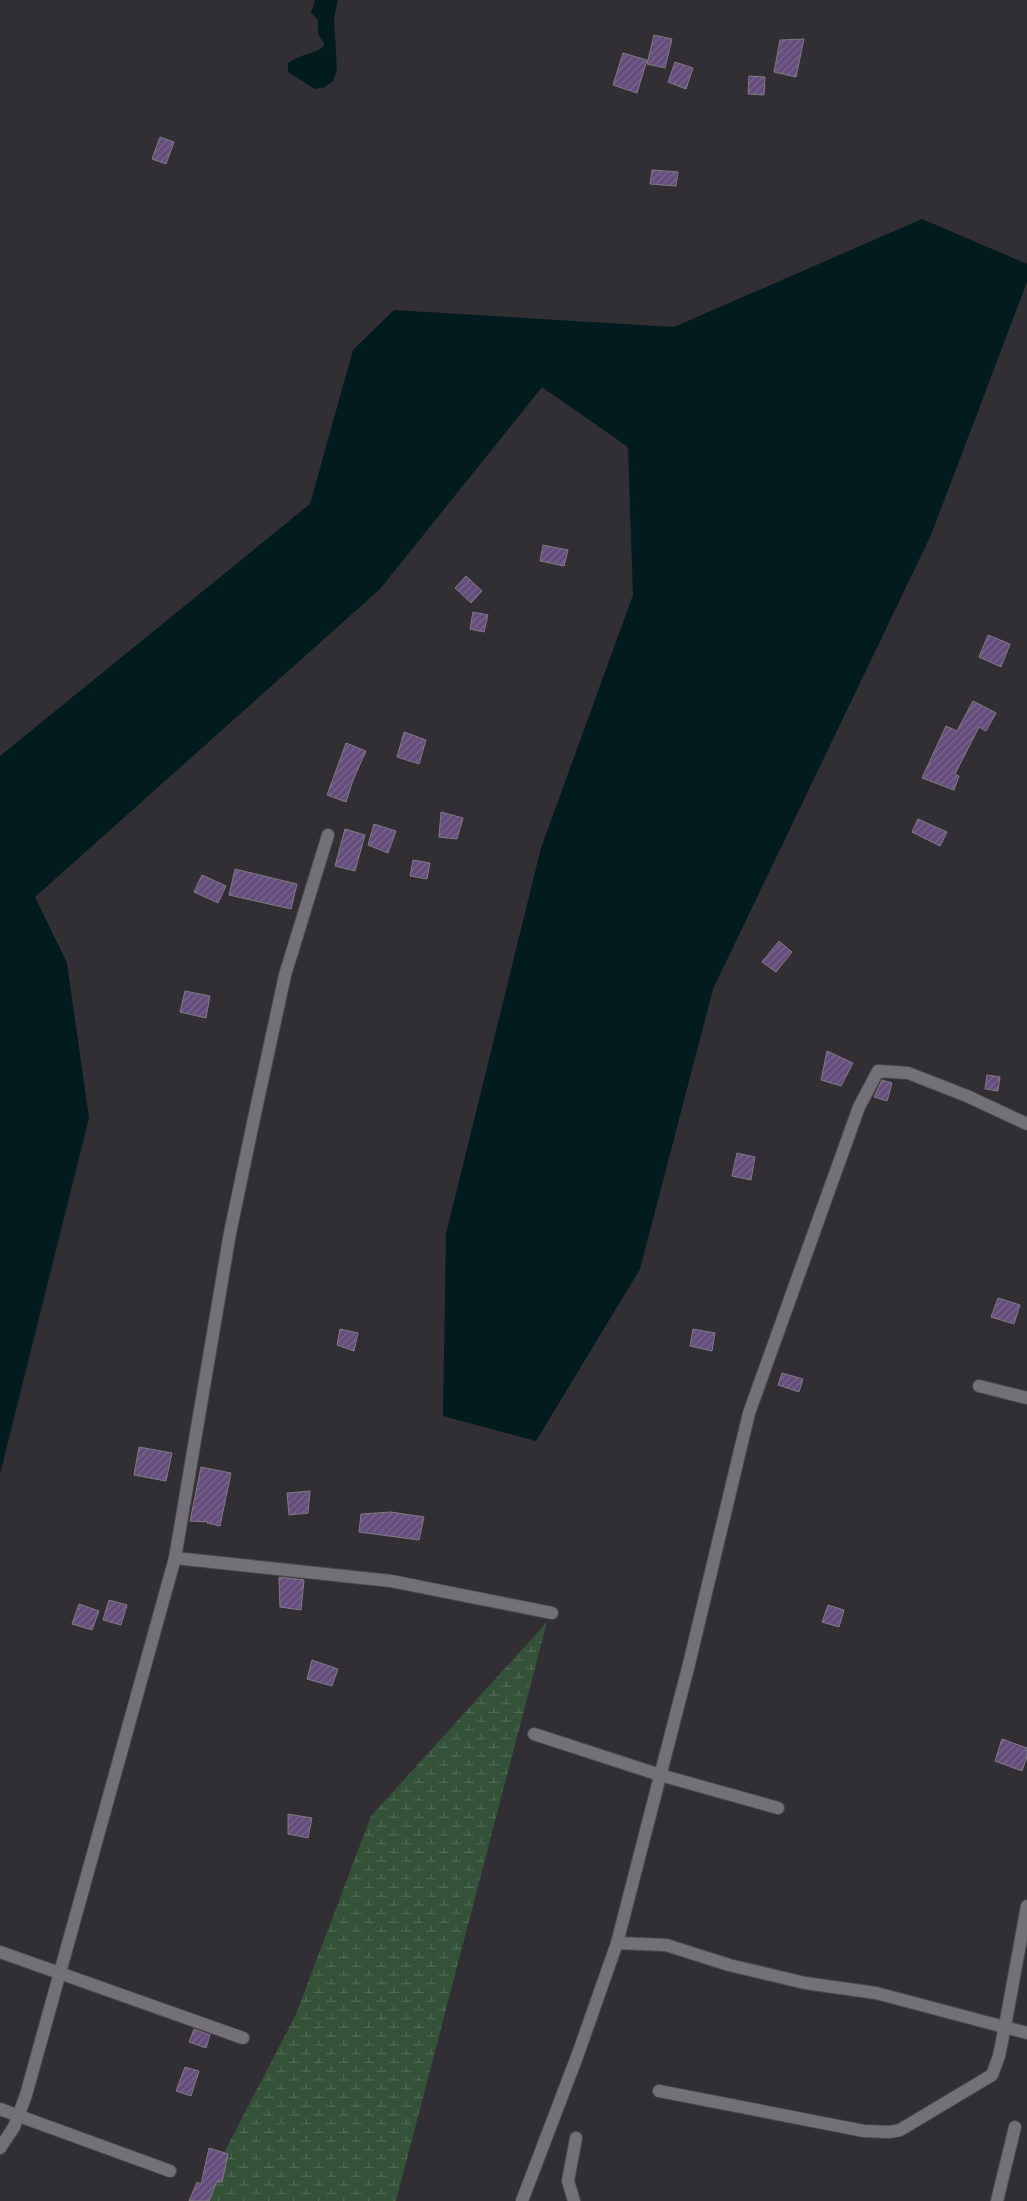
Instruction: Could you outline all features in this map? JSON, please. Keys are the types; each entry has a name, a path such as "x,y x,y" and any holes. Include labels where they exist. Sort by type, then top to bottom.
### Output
{"street":[{"path":"0,2148 14,2127 26,2095 175,1558 230,1233 251,1132 285,976 328,835"},
{"path":"522,2201 578,2054 617,1943 689,1664 749,1413 859,1107 869,1085 878,1071 908,1074 967,1096 1027,1124"},
{"path":"979,1386 1027,1398"},
{"path":"175,1558 391,1581 552,1613"},
{"path":"534,1734 660,1775 778,1808"},
{"path":"660,2091 864,2131 890,2132 900,2130 992,2075 999,2056 1027,1906"},
{"path":"617,1943 666,1945 729,1965 805,1983 876,1993 1027,2032"},
{"path":"0,1952 243,2038"},
{"path":"0,2109 170,2172"},
{"path":"997,2201 1015,2128"},
{"path":"574,2201 568,2181 576,2138"}],"green space":[{"path":"547,1622 396,2201 199,2201 296,2014 371,1816"}],"water":[{"path":"315,0 338,0 334,18 337,70 333,81 323,88 315,89 288,72 288,63 298,57 317,51 325,45 318,34 318,20 311,13"},
{"path":"922,219 1027,264 1027,282 931,535 713,989 640,1269 536,1441 443,1416 446,1234 541,848 633,595 628,447 542,387 380,589 35,897 67,963 89,1118 0,1474 0,756 310,504 353,350 394,310 674,327"}],"building":[{"path":"654,35 672,39 665,68 647,64"},
{"path":"804,39 796,77 774,72 780,40"},
{"path":"623,53 647,60 637,93 613,85"},
{"path":"675,62 693,68 686,89 668,82"},
{"path":"749,76 765,77 764,95 748,94"},
{"path":"160,137 174,142 166,164 152,159"},
{"path":"652,170 678,172 676,186 650,184"},
{"path":"543,545 568,550 564,566 540,561"},
{"path":"466,576 482,591 471,603 455,588"},
{"path":"473,612 488,615 484,632 470,629"},
{"path":"988,635 1010,644 1001,667 979,657"},
{"path":"973,701 996,713 986,731 979,727 955,774 959,776 954,790 922,778 946,726 957,731"},
{"path":"404,732 426,740 419,764 397,757"},
{"path":"346,743 366,751 353,780 346,802 327,795"},
{"path":"441,812 463,818 457,839 439,837"},
{"path":"918,819 947,832 940,846 912,832"},
{"path":"374,824 396,831 388,853 368,845"},
{"path":"345,829 365,835 355,871 335,866"},
{"path":"413,860 430,863 427,879 410,876"},
{"path":"235,869 297,884 291,909 229,895"},
{"path":"202,875 226,886 218,903 194,892"},
{"path":"779,941 792,952 776,972 762,962"},
{"path":"185,991 210,996 206,1018 180,1012"},
{"path":"827,1051 853,1063 841,1086 821,1080"},
{"path":"987,1075 1000,1077 998,1091 985,1089"},
{"path":"882,1080 892,1083 887,1101 874,1097"},
{"path":"737,1153 755,1157 751,1180 732,1176"},
{"path":"998,1298 1020,1305 1014,1324 991,1317"},
{"path":"340,1329 358,1333 354,1351 337,1345"},
{"path":"693,1329 715,1333 712,1351 690,1346"},
{"path":"782,1373 803,1379 799,1392 778,1385"},
{"path":"139,1447 172,1453 166,1481 134,1475"},
{"path":"201,1467 231,1473 220,1526 208,1522 190,1521"},
{"path":"310,1491 308,1513 289,1515 287,1493"},
{"path":"391,1512 424,1517 419,1540 359,1532 361,1514"},
{"path":"279,1577 304,1580 301,1610 280,1607"},
{"path":"109,1600 127,1605 121,1625 103,1620"},
{"path":"79,1604 99,1611 92,1630 72,1624"},
{"path":"828,1605 844,1610 839,1627 822,1622"},
{"path":"312,1660 338,1669 332,1686 307,1679"},
{"path":"1002,1739 1027,1748 1027,1757 1022,1771 995,1761"},
{"path":"288,1814 312,1818 308,1838 288,1834"},
{"path":"194,2029 210,2035 206,2048 189,2042"},
{"path":"185,2067 199,2071 191,2096 176,2091"},
{"path":"209,2148 228,2154 222,2182 217,2181 209,2201 189,2201 197,2182 201,2184"}]}
